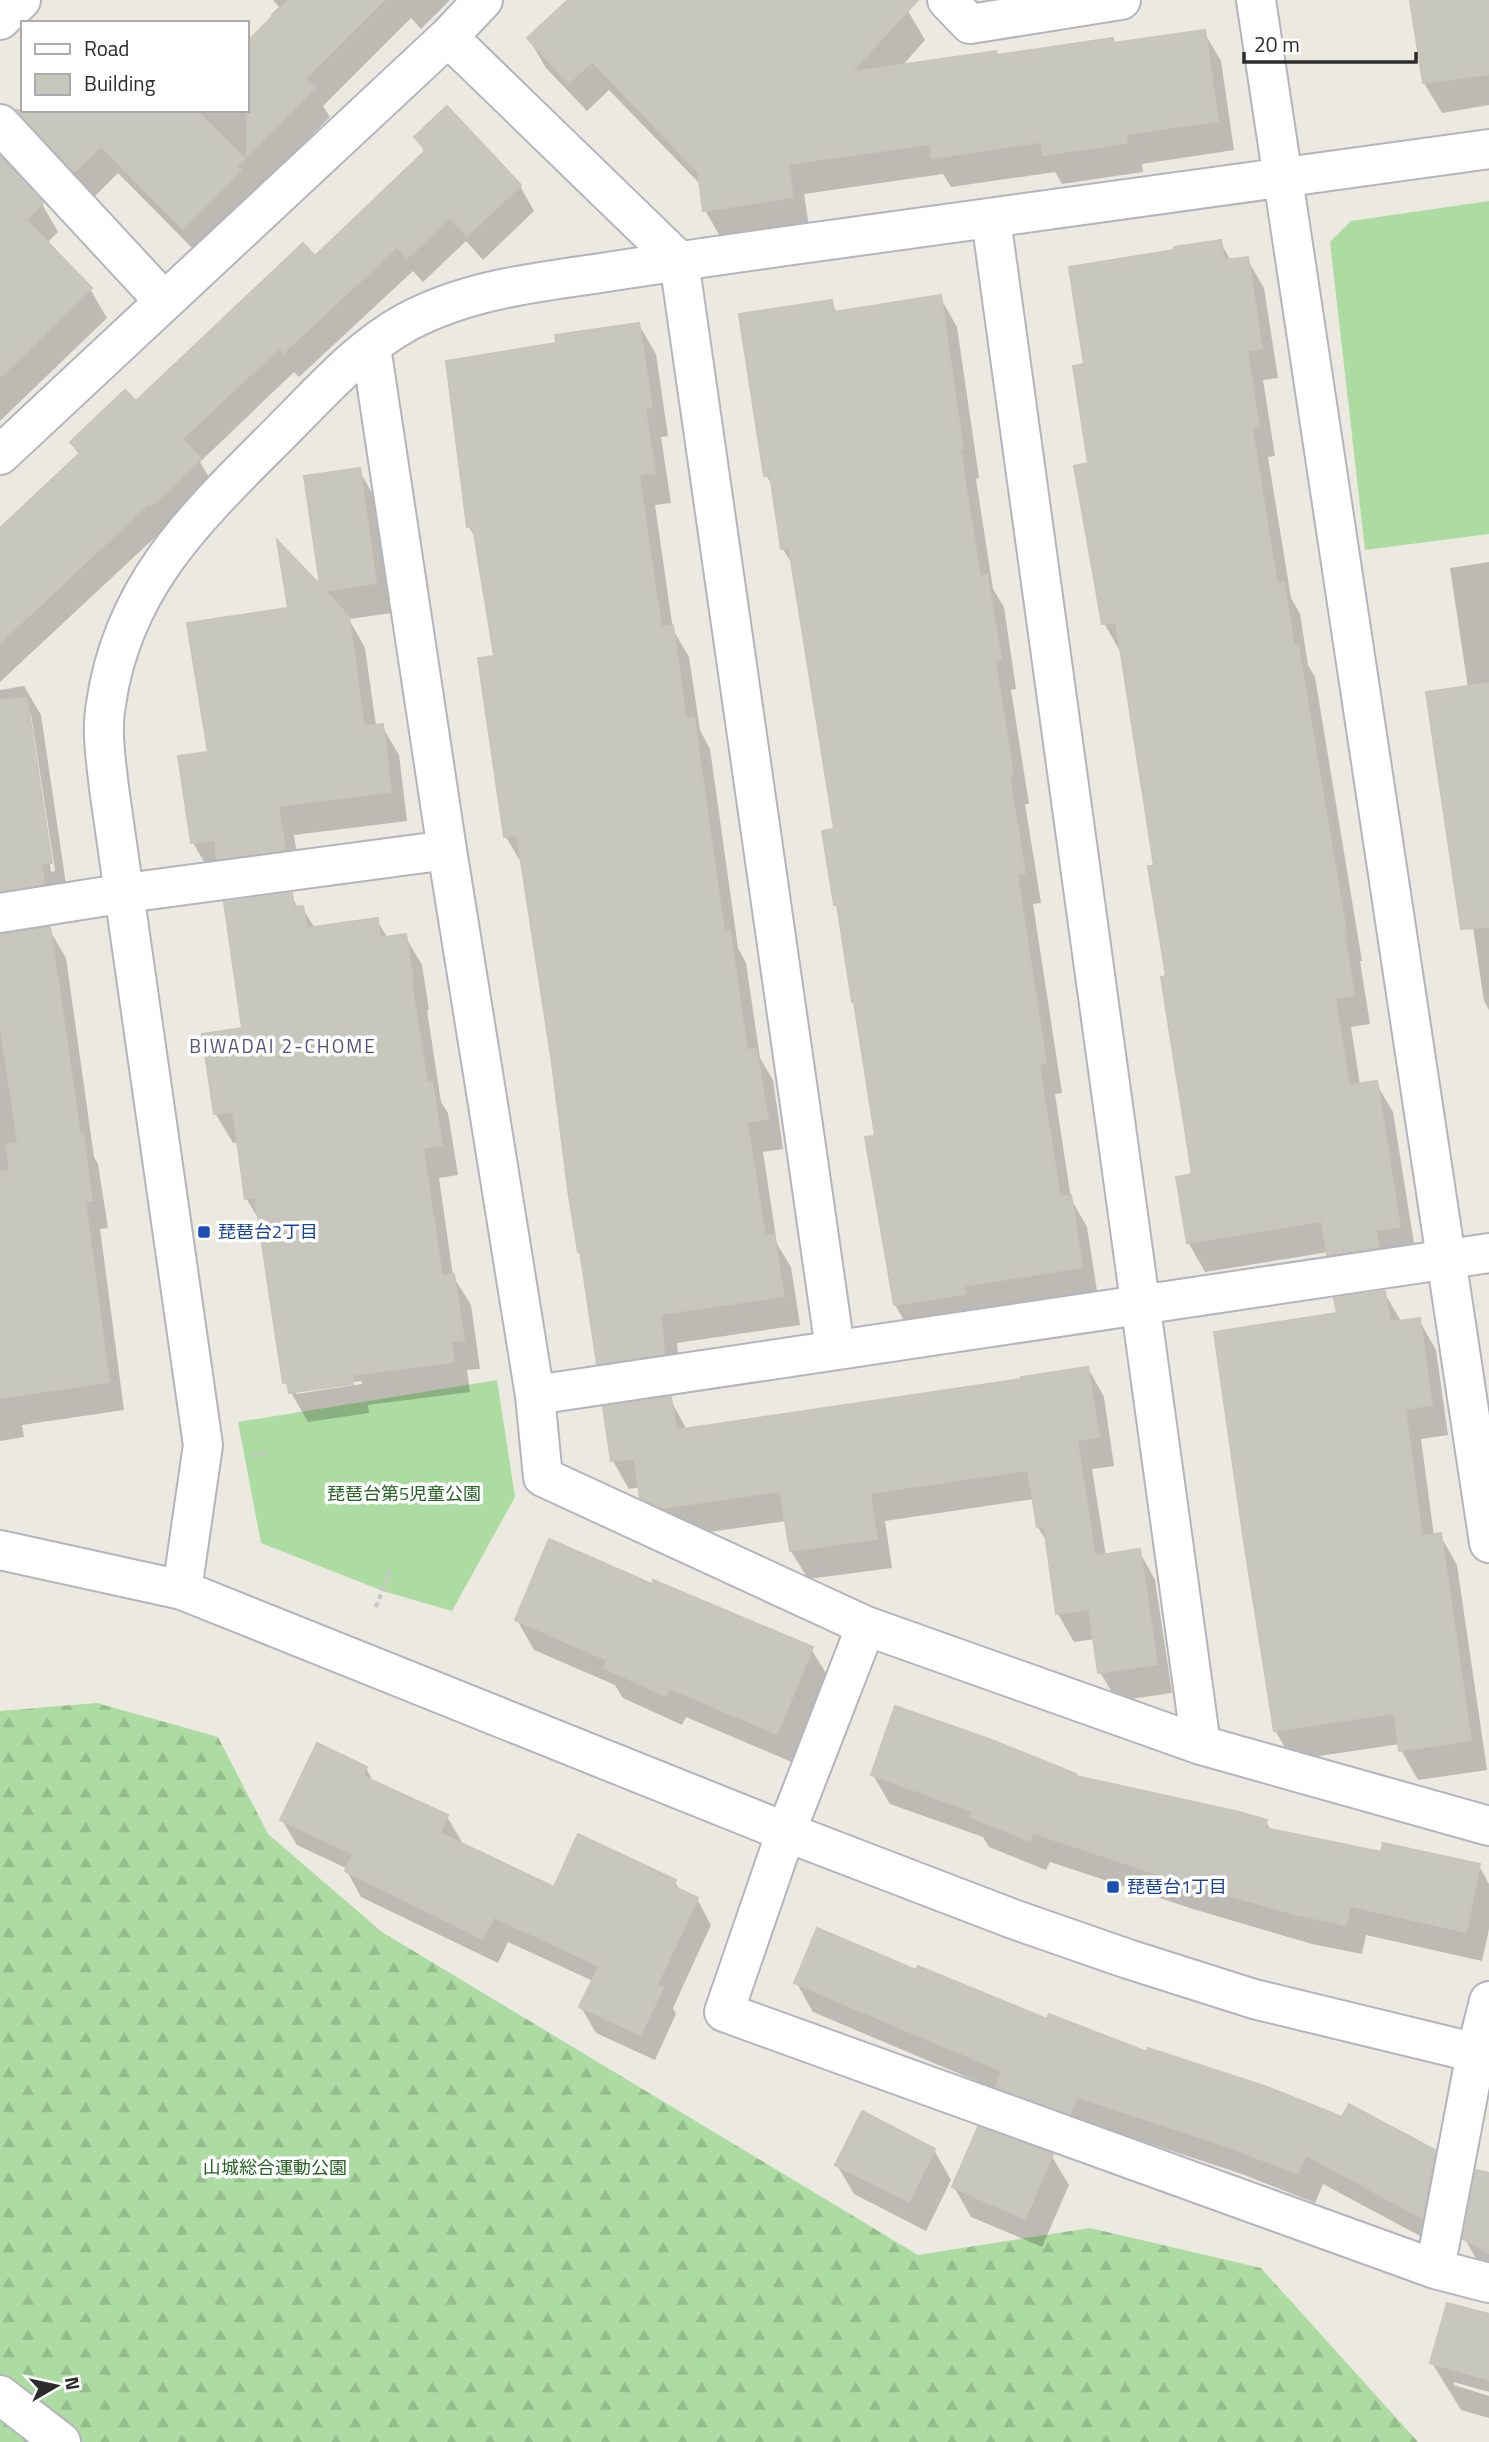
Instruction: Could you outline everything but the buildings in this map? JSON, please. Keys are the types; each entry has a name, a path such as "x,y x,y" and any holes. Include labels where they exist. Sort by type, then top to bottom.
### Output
{"street":[{"path":"0,20 21,0"},
{"path":"0,455 484,0"},
{"path":"947,0 970,24 1121,0"},
{"path":"1256,0 1489,1543"},
{"path":"447,37 679,261 835,1349"},
{"path":"0,124 164,301"},
{"path":"182,1590 202,1445 126,893 109,788 104,741 105,706 123,634 137,601 156,570 217,496 313,400 371,347 406,323 473,296 510,286 679,261 1489,149"},
{"path":"991,219 1201,1745"},
{"path":"371,347 447,849 535,1395 543,1477 866,1626 1201,1745 1489,1826"},
{"path":"0,914 126,893 447,849"},
{"path":"535,1395 1489,1253"},
{"path":"0,1550 182,1590 786,1832 1013,1919 1128,1959 1254,1999 1483,2055"},
{"path":"866,1626 786,1832 724,2012 1435,2269 1489,2283"},
{"path":"1435,2269 1483,2055 1489,2001"},
{"path":"0,2395 61,2442"}],"path":[{"path":"376,1607 391,1569"}],"green space":[{"path":"1489,201 1489,534 1365,550 1330,242 1351,221"},
{"name":"琵琶台第5児童公園","path":"497,1380 515,1497 452,1611 383,1591 261,1543 238,1422"},
{"name":"山城総合運動公園","path":"97,1703 218,1737 268,1834 382,1932 918,2255 1090,2228 1261,2268 1418,2442 0,2442 0,1711"}],"place":[{"name":"琵琶台2丁目","path":"204,1232"},
{"name":"琵琶台1丁目","path":"1113,1887"}],"district":[{"name":"BIWADAI 2-CHOME","path":"283,1046"}]}
